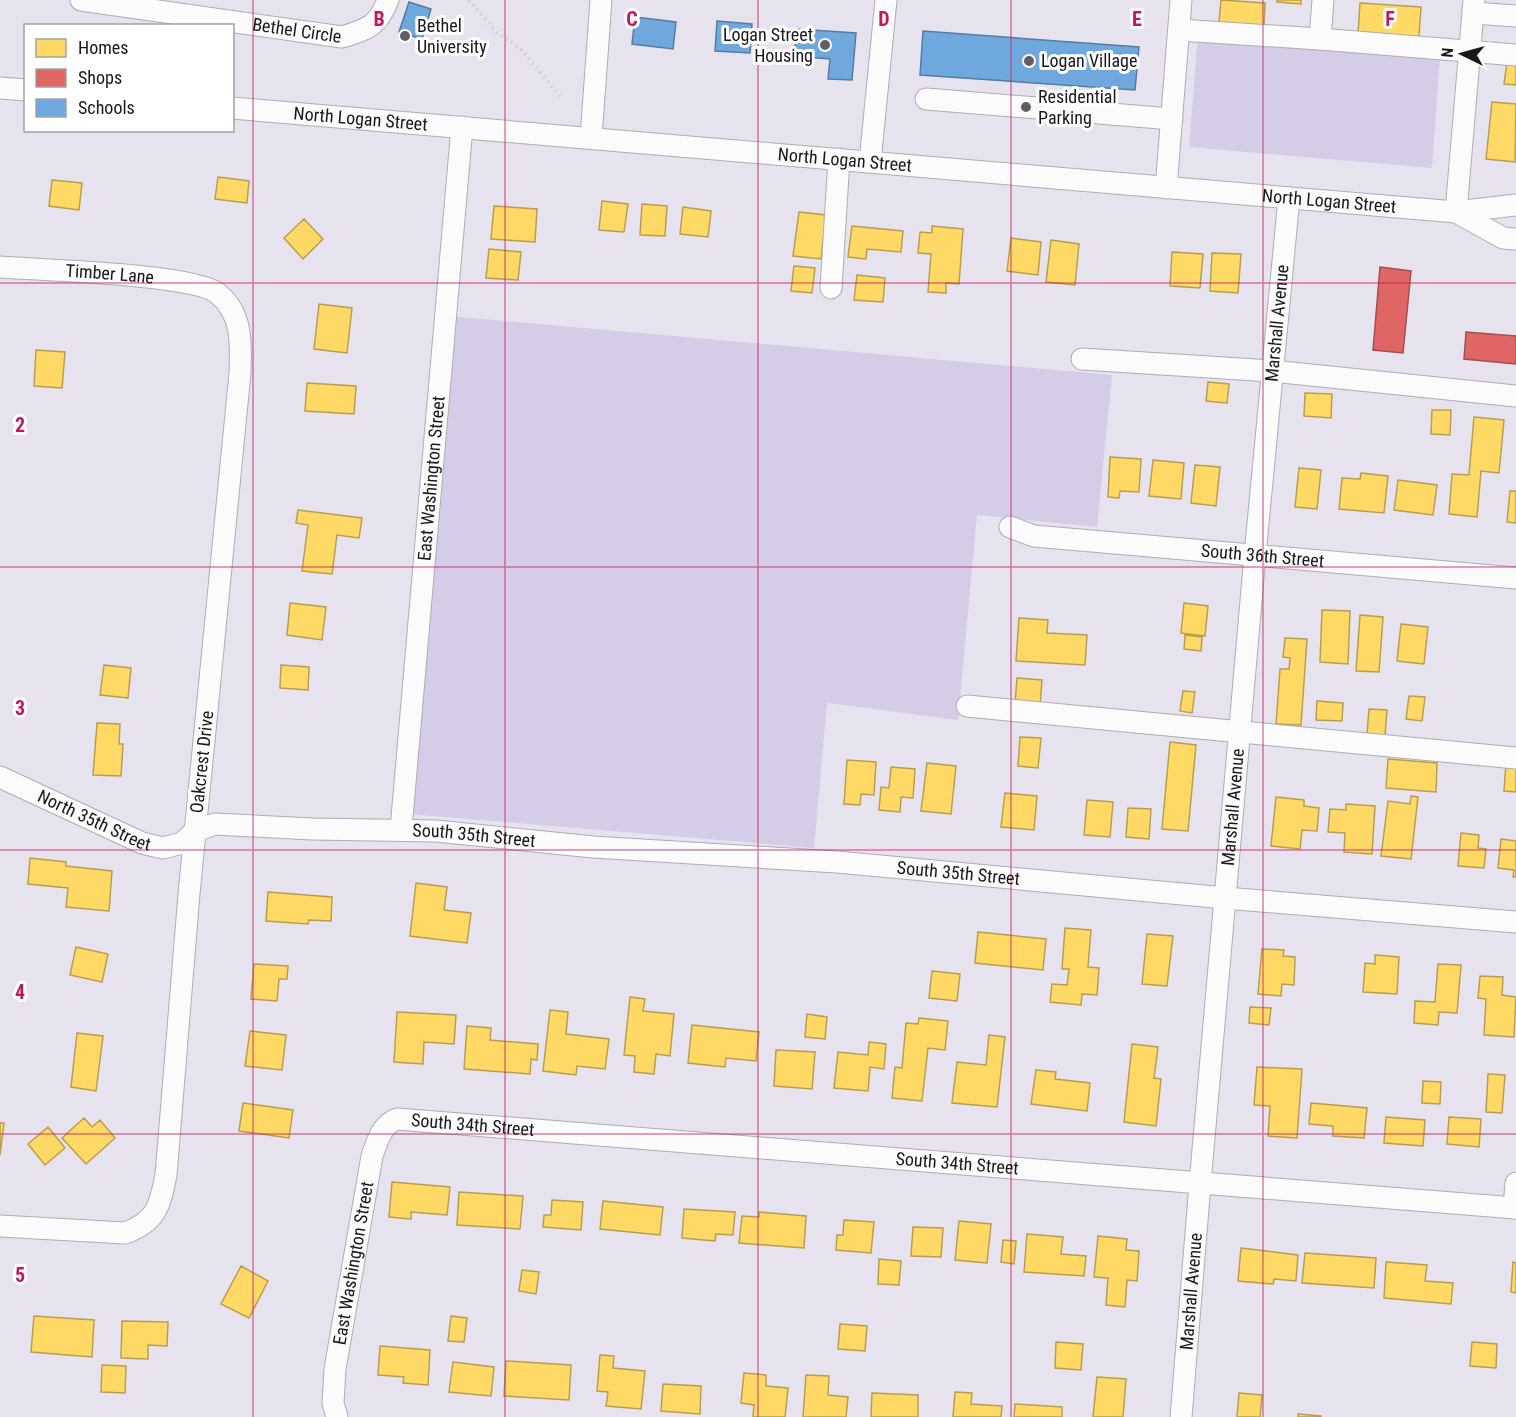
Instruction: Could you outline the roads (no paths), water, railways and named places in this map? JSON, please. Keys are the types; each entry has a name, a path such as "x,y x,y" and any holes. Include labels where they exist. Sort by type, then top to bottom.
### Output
{"street":[{"name":"Bethel Circle","path":"81,0 342,37 375,24 382,15 388,0"},
{"path":"591,138 600,0"},
{"path":"870,162 886,0"},
{"path":"1166,188 1181,0"},
{"path":"1320,39 1323,0"},
{"path":"1456,212 1474,6 1516,16"},
{"path":"1179,30 1516,55"},
{"path":"0,88 24,90"},
{"path":"926,99 1172,119"},
{"name":"North Logan Street","path":"234,108 1456,212 1516,205"},
{"name":"East Washington Street","path":"401,829 462,127"},
{"path":"831,288 839,159"},
{"name":"Marshall Avenue","path":"1181,1417 1255,555 1289,198"},
{"name":"North Logan Street","path":"1456,212 1503,238 1516,239"},
{"name":"Timber Lane","path":"0,267 178,282 216,292"},
{"name":"Oakcrest Drive","path":"0,1226 125,1233 136,1229 152,1217 162,1200 240,373 241,336 231,308 216,292"},
{"path":"1082,359 1272,371 1516,396"},
{"name":"South 36th Street","path":"1010,527 1034,536 1516,578"},
{"path":"967,706 1516,758"},
{"name":"North 35th Street","path":"0,777 142,843 163,848 182,843 195,831 215,824 312,830 401,829"},
{"name":"South 35th Street","path":"401,829 593,847 837,862 1516,922"},
{"name":"East Washington Street","path":"337,1417 333,1403 335,1369 372,1156 381,1132 390,1122 397,1119"},
{"name":"South 34th Street","path":"397,1119 1515,1208"},
{"path":"1515,1208 1516,1183"}],"place":[{"name":"Bethel University","path":"405,36"},
{"name":"Logan Street Housing","path":"825,45"},
{"name":"Logan Village","path":"1029,61"},
{"name":"Residential Parking","path":"1026,107"}]}
